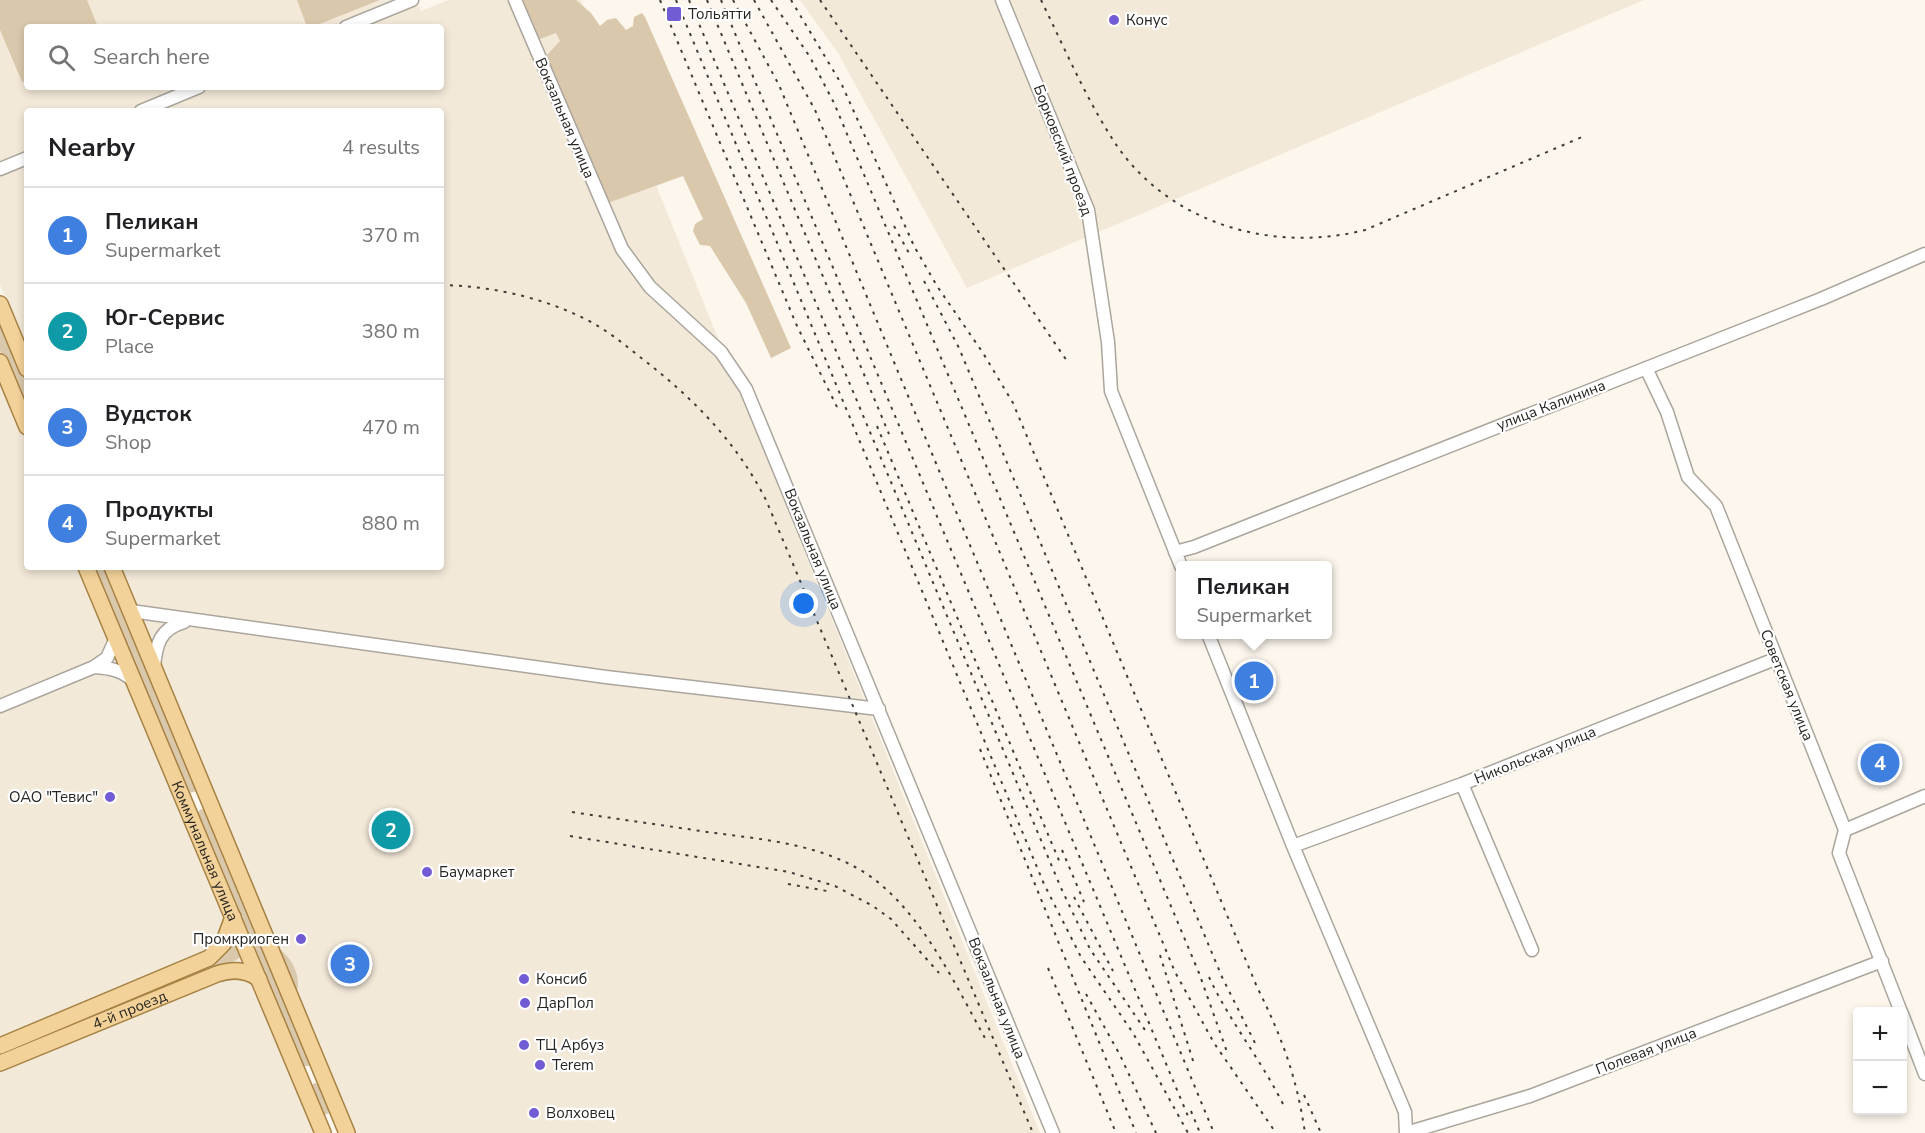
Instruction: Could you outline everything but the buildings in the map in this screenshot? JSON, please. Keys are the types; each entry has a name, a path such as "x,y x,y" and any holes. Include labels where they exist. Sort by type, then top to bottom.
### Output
{"main road":[{"path":"0,304 24,362"},
{"path":"0,362 24,420"},
{"name":"Коммунальная улица","path":"87,570 323,1133"},
{"name":"Коммунальная улица","path":"113,570 347,1133"},
{"path":"186,806 207,797"},
{"name":"4-й проезд","path":"0,1046 209,958 223,944 232,917"},
{"name":"4-й проезд","path":"0,1063 217,974 237,970 247,972 259,979"},
{"path":"299,1076 320,1067"}],"street":[{"path":"353,24 412,0"},
{"name":"Вокзальная улица","path":"515,0 622,249 650,287 721,352 746,389 1053,1133"},
{"name":"Борковский проезд","path":"1002,0 1088,210 1108,342 1111,391 1175,552"},
{"path":"148,108 193,90"},
{"path":"0,169 24,159"},
{"name":"улица Калинина","path":"1175,552 1194,547 1821,299 1925,254"},
{"name":"Советская улица","path":"1646,368 1667,412 1688,477 1716,506 1845,830 1839,853 1900,1007"},
{"path":"1175,552 1179,561"},
{"path":"131,611 187,621 606,677 879,710"},
{"path":"154,668 155,650 163,633 176,624 187,621"},
{"path":"0,706 94,667 107,658 116,638"},
{"path":"1210,639 1293,846 1405,1112 1406,1133"},
{"name":"Никольская улица","path":"1293,846 1462,784 1775,659"},
{"path":"94,667 124,672 135,682"},
{"path":"1462,784 1532,950"},
{"path":"1845,830 1925,796"},
{"name":"Полевая улица","path":"1406,1133 1530,1096 1882,961"},
{"name":"Советская улица","path":"1907,1026 1925,1074"}],"shaded area":[{"path":"0,0 349,0 354,10 381,0 416,0 421,11 449,0 581,0 1040,1133 350,1133 118,570 444,570 444,108 24,108 24,343 0,285"},
{"path":"0,0 87,0 97,24 24,24 24,81 22,82 0,30"},
{"path":"297,0 380,0 320,24 306,24"},
{"path":"520,0 576,0 591,13 600,26 607,20 616,18 626,30 633,26 634,17 642,13 791,348 771,358 746,303 710,246 700,245 693,231 695,224 703,219 683,176 608,203 545,57 560,41 556,33 537,40"},
{"path":"800,0 1644,0 967,288 838,53"},
{"path":"0,314 24,372 24,409 0,351"},
{"path":"0,378 24,436 24,570 80,570 315,1133 0,1133"},
{"path":"91,570 107,570 197,791 189,793"},
{"path":"201,809 206,810 312,1063 308,1066 302,1066 197,813"},
{"path":"234,932 244,955 228,965 0,1055 209,967 226,950"},
{"path":"276,947 291,961 297,974 296,994"},
{"path":"315,1083 321,1085 333,1111 320,1117 310,1086"}],"railway":[{"path":"660,0 797,326 837,407"},
{"path":"676,0 1044,884 1081,957 1133,1033 1188,1133"},
{"path":"689,0 1061,888 1090,949 1145,1030"},
{"path":"707,0 889,434"},
{"path":"721,0 1190,1121"},
{"path":"733,0 779,85 1214,1133"},
{"path":"754,0 815,110 1175,972 1214,1043 1276,1133"},
{"path":"771,0 810,57 834,103 1199,973 1227,1052"},
{"path":"791,0 842,85 914,246 937,286 983,353 1013,403 1274,1023 1293,1076 1305,1133"},
{"path":"820,0 1067,361"},
{"path":"1041,0 1086,93 1117,146 1140,173 1166,196 1196,213 1228,226 1261,234 1296,238 1330,236 1365,230 1582,137"},
{"path":"894,226 910,255"},
{"path":"924,281 959,348 1222,977 1255,1043"},
{"path":"444,285 480,288 518,295 556,306 591,322 659,372 695,404 741,458 766,500 1033,1133"},
{"path":"877,426 1060,863"},
{"path":"980,749 1136,1133"},
{"path":"572,812 775,841 819,852 860,870 879,883 912,917 952,977 986,1040"},
{"path":"570,836 789,872 835,886 873,906 891,919 939,973"},
{"path":"1062,850 1084,902"},
{"path":"788,884 827,891"},
{"path":"1074,897 1113,971"},
{"path":"1160,955 1194,1064"},
{"path":"1048,968 1116,1133"},
{"path":"1209,977 1226,1010 1283,1104"},
{"path":"1086,994 1120,1055 1156,1133"},
{"path":"1304,1095 1321,1133"},
{"path":"1191,1111 1200,1133"}],"place":[{"name":"Тольятти","path":"674,14"},
{"name":"Конус","path":"1114,20"},
{"name":"Пеликан","path":"1254,681"},
{"name":"Продукты","path":"1880,763"},
{"name":"ОАО \"Тевис\"","path":"110,797"},
{"name":"Юг-Сервис","path":"391,830"},
{"name":"Баумаркет","path":"427,872"},
{"name":"Промкриоген","path":"301,939"},
{"name":"Вудсток","path":"350,964"},
{"name":"Консиб","path":"524,979"},
{"name":"ДарПол","path":"525,1003"},
{"name":"ТЦ Арбуз","path":"524,1045"},
{"name":"Terem","path":"540,1065"},
{"name":"Волховец","path":"534,1113"}]}
